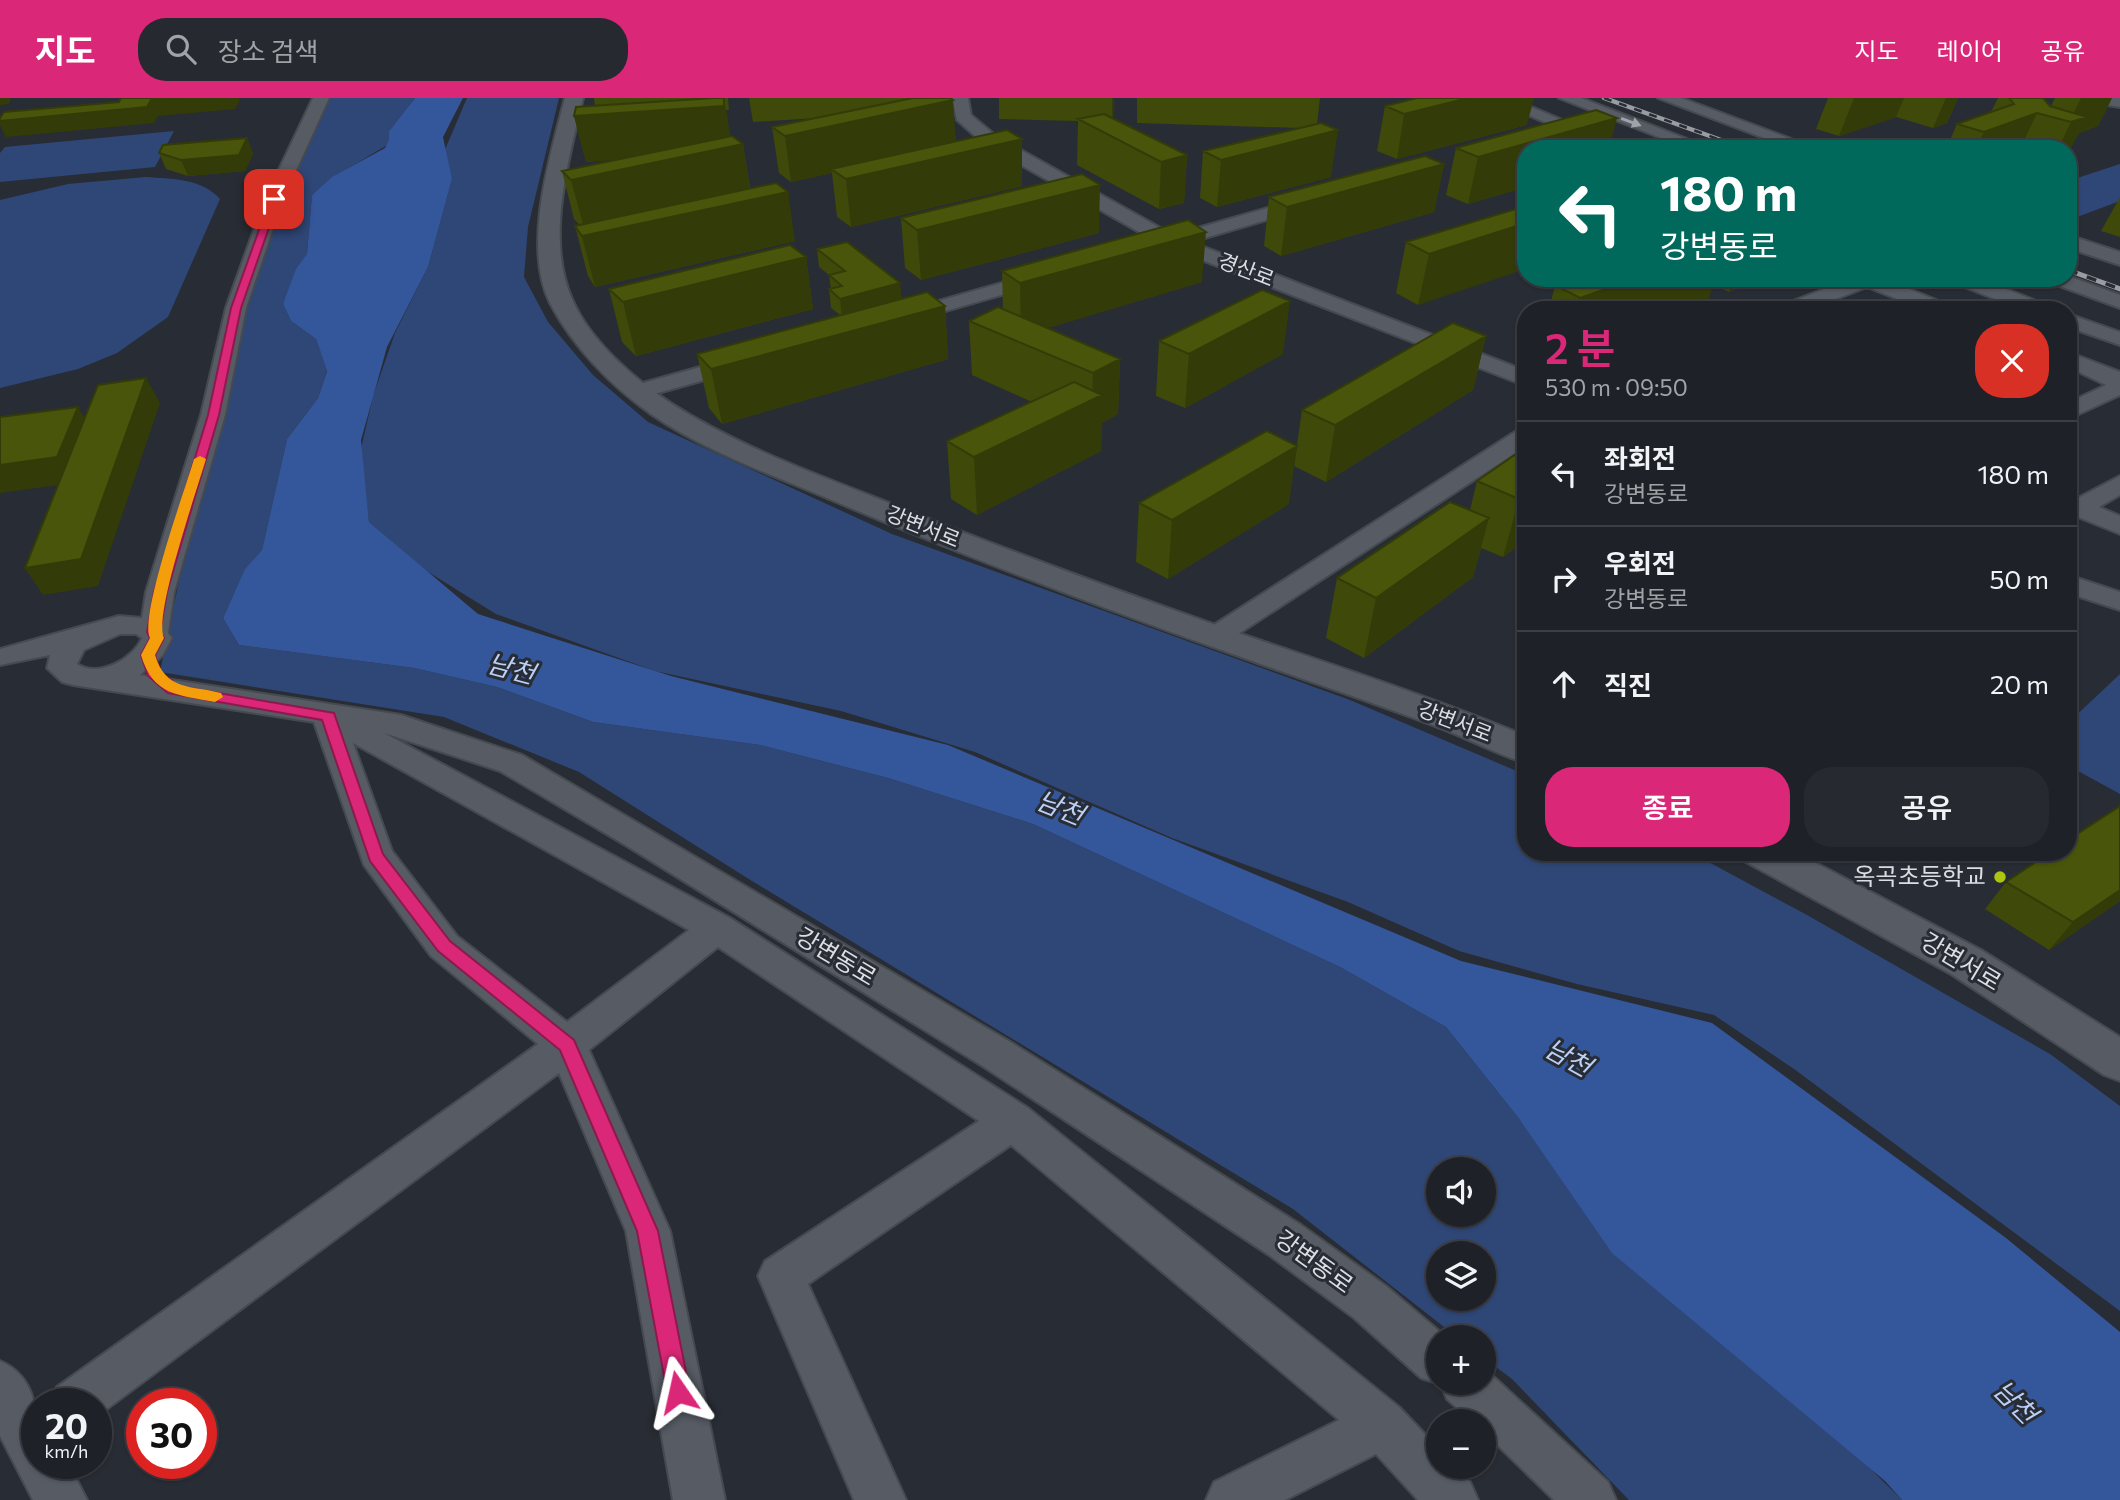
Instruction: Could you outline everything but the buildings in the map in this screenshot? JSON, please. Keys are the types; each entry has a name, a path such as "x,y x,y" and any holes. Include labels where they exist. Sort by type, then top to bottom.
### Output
{"street":[{"path":"173,690 153,673 151,643 160,592 214,415 236,308 274,199 321,98"},
{"name":"강변서로","path":"574,98 548,257 554,284 587,342 613,370 675,418 959,542 1450,718 1517,746"},
{"name":"경산로","path":"960,98 963,117 990,140 1172,241 1517,375"},
{"path":"1496,98 1600,140"},
{"path":"1567,98 1680,140"},
{"path":"1666,98 1785,140"},
{"path":"2096,98 2120,102"},
{"path":"1545,136 1571,129"},
{"path":"1145,248 1331,196"},
{"path":"2077,243 2120,259"},
{"path":"880,323 1065,271"},
{"path":"2077,286 2120,302"},
{"path":"1811,301 1849,287"},
{"path":"1889,287 1923,301"},
{"path":"1982,287 2019,301"},
{"path":"2077,323 2120,339"},
{"path":"640,391 760,357"},
{"path":"2077,362 2105,373 2119,383 2119,387 2077,408"},
{"path":"1216,636 1517,441"},
{"path":"2077,504 2120,484"},
{"path":"2077,506 2120,526"},
{"path":"2077,586 2120,602"},
{"path":"80,676 62,668 61,660 66,652 95,633 126,618 160,592"},
{"name":"강변동로","path":"2,657 134,625 151,643 123,671 80,676"},
{"name":"강변동로","path":"2,657 80,676 328,716 401,725 511,763 628,830 998,1055 1285,1240 1370,1302 1426,1351"},
{"path":"328,716 717,928 1013,1121 1382,1424 1452,1500"},
{"path":"328,716 376,856 444,946 567,1045 648,1231 699,1500"},
{"name":"강변서로","path":"1777,861 1966,962 2120,1061"},
{"path":"96,1388 567,1045 717,928"},
{"path":"880,1500 781,1276 1013,1121"},
{"path":"0,1385 21,1431"},
{"path":"1479,1395 1590,1500"},
{"path":"1232,1500 1382,1424"},
{"path":"48,1479 61,1500"}],"shaded area":[{"path":"321,98 415,98 389,131 394,141 332,178 312,195 307,254 283,304 291,321 316,339 327,370 318,398 287,439 262,550 245,570 223,618 239,645 414,668 497,687 593,722 760,745 888,778 1033,824 1340,967 1446,1027 1520,1120 1902,1500 1629,1500 1512,1379 1496,1367 1496,1325 1442,1325 1293,1209 752,881 579,772 444,717 160,672 236,308"},
{"path":"467,98 559,98 528,227 524,277 548,322 593,375 648,422 892,534 1350,700 1517,771 1517,861 1707,861 2050,1054 2120,1106 2120,1311 1794,1069 1714,1015 1577,984 1459,951 1348,902 1172,838 975,752 841,711 655,671 496,614 425,570 369,522 361,449 373,396 395,333 428,267 452,179 444,152"},
{"path":"174,131 155,167 0,182 0,153 5,147"},
{"path":"2120,164 2120,201 2077,217 2077,178"},
{"path":"146,177 195,183 220,199 168,317 117,353 78,369 0,388 0,200 68,184"},
{"path":"2120,674 2120,794 2077,770 2077,715"}],"water":[{"name":"남천","path":"415,98 463,98 443,137 452,179 428,267 387,347 361,440 369,522 478,614 671,676 948,745 1461,961 1712,1023 2006,1238 2120,1332 2120,1500 1902,1500 1885,1481 1612,1253 1520,1120 1446,1027 1340,967 1033,824 888,778 760,745 593,722 497,687 414,668 239,645 223,618 245,569 262,550 287,439 318,398 327,371 316,339 291,321 283,304 296,269 307,254 312,195 332,177 385,148 389,131"}],"railway":[{"path":"1604,98 1721,140"},
{"path":"2077,273 2120,289"}],"slow traffic":[{"path":"200,459 160,592 153,632 157,638 148,655 153,673 173,690 215,697"}],"place":[{"name":"옥곡초등학교","path":"2000,877"}],"route":[{"path":"274,199 236,308 214,415 160,592 153,632 157,638 148,655 153,673 173,690 328,716 376,856 444,946 567,1045 648,1231 678,1392"}]}
